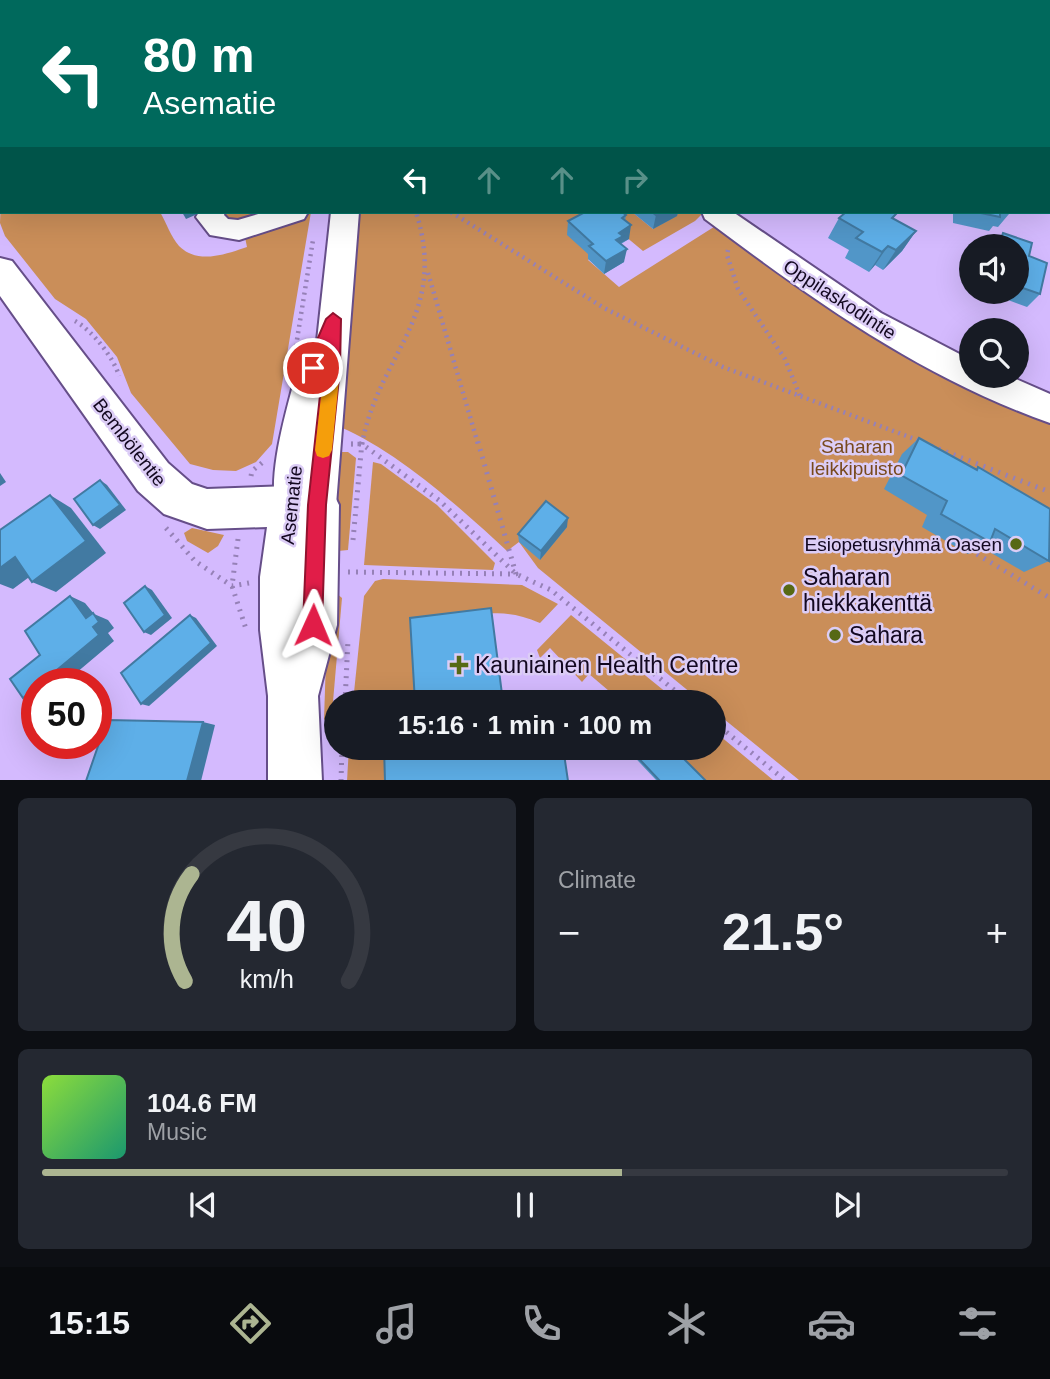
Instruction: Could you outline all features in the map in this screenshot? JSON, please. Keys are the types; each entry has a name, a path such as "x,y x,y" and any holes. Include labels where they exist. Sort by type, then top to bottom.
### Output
{"main road":[{"name":"Bembölentie","path":"0,270 153,477 179,499 207,509 304,505"},
{"name":"Asematie","path":"295,780 293,696 331,567 304,505"}],"street":[{"path":"211,214 210,217 220,228 239,230 289,214"},
{"name":"Asematie","path":"304,505 332,368 333,319 345,214"},
{"name":"Oppilaskodintie","path":"724,218 819,290 893,334 959,368"},
{"name":"Oppilaskodintie","path":"1003,388 1050,408"}],"path":[{"path":"417,214 421,224 428,273 516,574"},
{"path":"454,214 604,308 723,367 1050,492"},
{"path":"724,218 727,255 738,289 785,359 800,396"},
{"path":"331,567 368,416 416,317 428,273"},
{"path":"362,444 440,501 516,574 551,590 674,690"},
{"path":"969,550 1050,598"},
{"path":"232,586 331,567 516,574"},
{"path":"726,732 786,780"},
{"path":"341,780 342,760"}],"green space":[{"path":"0,214 161,214 179,246 187,252 203,257 247,247 242,223 221,222 218,214 311,214 272,444 256,462 236,471 213,470 190,464 131,393 117,357 86,319 55,299 5,236 0,223"},
{"name":"Saharan leikkipuisto","path":"356,214 634,214 653,229 669,214 702,214 695,221 643,251 619,231 588,260 619,287 717,225 889,339 959,372 959,388 991,388 1050,416 1050,780 799,780 726,721 726,690 687,690 538,568 519,542 507,551 406,466 362,437 340,427"},
{"path":"340,452 348,452 356,458 348,550 328,552"},
{"path":"373,462 381,464 437,505 495,563 493,570 364,565"},
{"path":"192,528 224,535 218,546 208,553 187,541 184,533"},
{"path":"383,579 522,585 558,604 540,623 499,613 456,618 427,690 354,690 364,596 375,581"},
{"path":"336,593 342,598 334,690 325,690 328,598"},
{"path":"571,615 663,690 608,690 589,674 582,682 550,648 540,658 537,650"},
{"path":"726,741 773,780 702,780 682,760 726,760"},
{"path":"348,760 394,760 395,780 347,780"}],"building":[{"path":"581,214 625,214 622,218 631,225 619,233 623,236 616,240 627,249 606,261 589,246 593,244 568,221"},
{"path":"844,214 896,214 892,218 916,231 896,250 888,246 882,252 856,238 863,232 839,218"},
{"path":"1029,256 1047,263 1040,294 1029,290"},
{"path":"919,438 977,470 978,467 1050,509 1049,561 995,529 990,542 941,514 947,501 901,475"},
{"path":"100,480 120,505 93,525 74,499"},
{"path":"50,495 86,541 32,582 15,557 0,568 0,530"},
{"path":"546,501 568,518 541,551 518,534"},
{"path":"145,586 165,615 144,632 124,603"},
{"path":"70,596 86,618 93,613 99,622 93,627 99,635 59,668 24,668 40,655 25,631"},
{"name":"Kauniainen Health Centre","path":"491,608 501,690 414,690 410,618"},
{"path":"190,615 211,643 141,704 121,673"},
{"path":"21,670 21,695 10,679"},
{"path":"112,720 203,722 187,780 86,780 94,759 112,759"},
{"path":"384,760 565,760 568,780 385,780"},
{"path":"640,760 685,760 705,780 659,780"}],"slow traffic":[{"path":"323,450 331,379"}],"place":[{"name":"Esiopetusryhmä Oasen","path":"1016,544"},
{"name":"Saharan hiekkakenttä","path":"789,590"},
{"name":"Sahara","path":"835,635"},
{"name":"Kauniainen Health Centre","path":"459,665"}],"route":[{"path":"313,368 333,319 332,368 317,505 313,625"}]}
